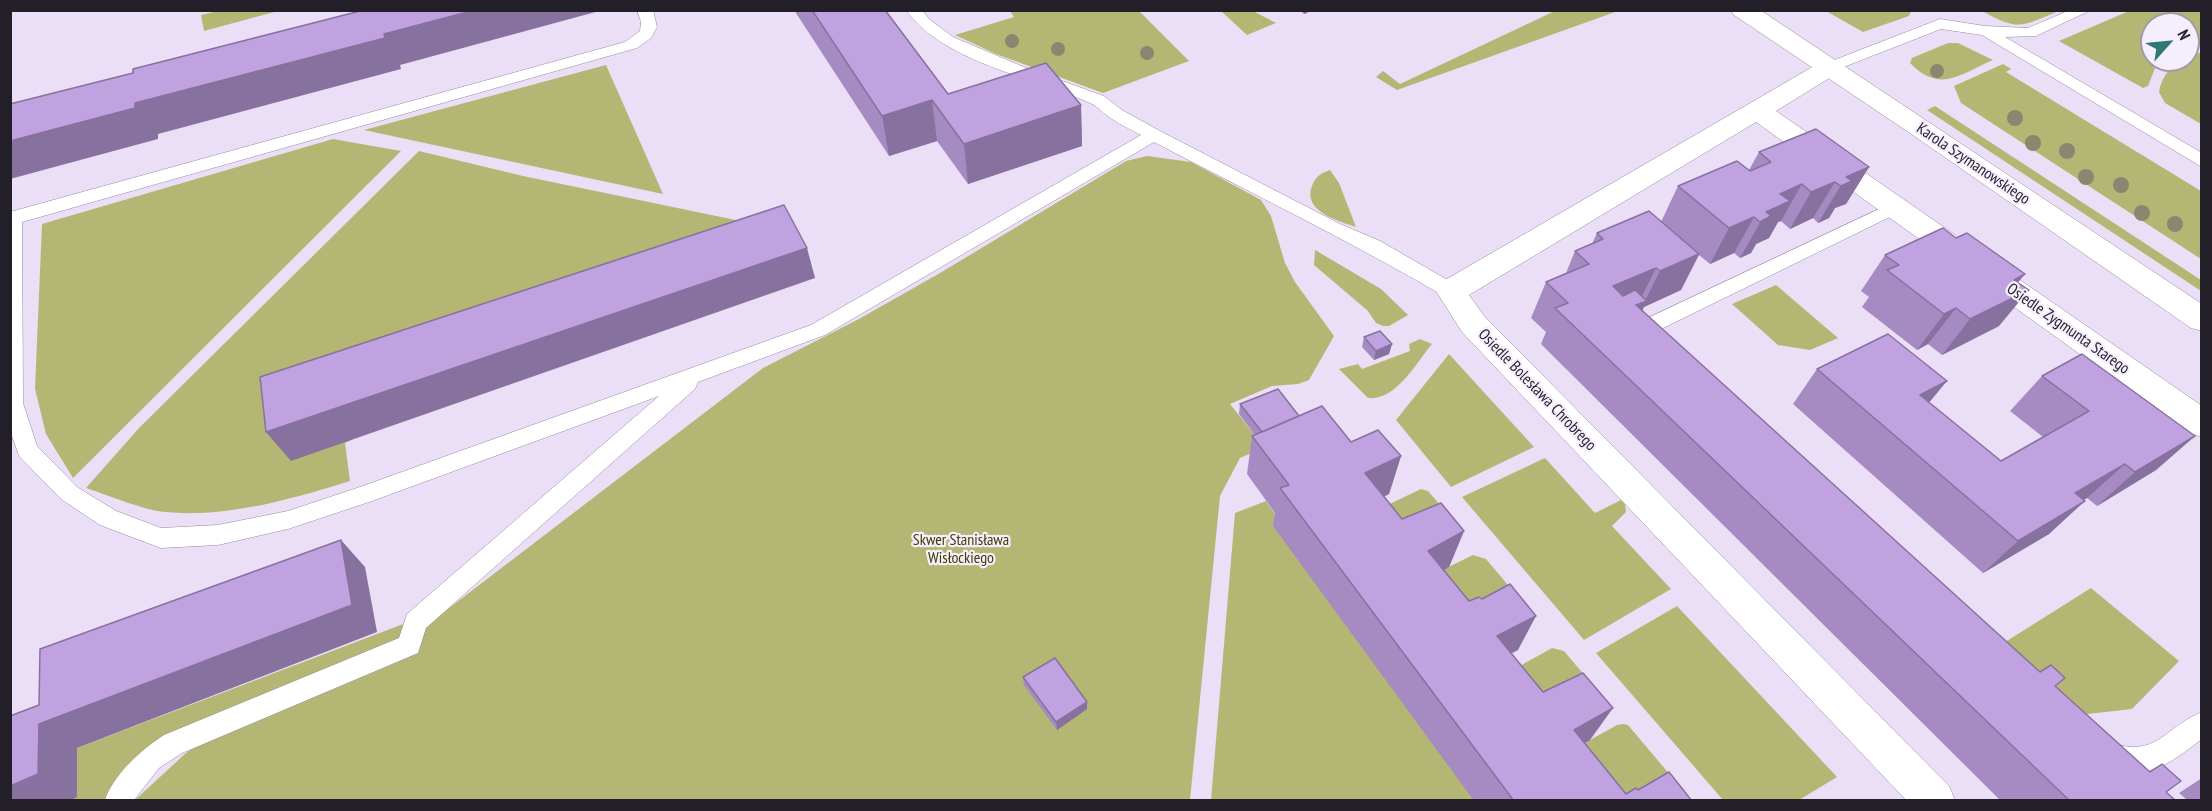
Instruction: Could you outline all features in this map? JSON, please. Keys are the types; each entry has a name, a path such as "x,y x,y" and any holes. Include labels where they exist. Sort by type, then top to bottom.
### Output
{"street":[{"name":"Karola Szymanowskiego","path":"1743,10 2202,320"},
{"path":"1452,291 1830,67"},
{"name":"Osiedle Zygmunta Starego","path":"1757,110 2202,424"},
{"name":"Osiedle Bolesława Chrobrego","path":"1452,291 1473,324 1934,801"}],"lane":[{"path":"645,10 651,22 650,31 644,38 632,45 12,218 13,403 27,450 69,493 108,518 161,538 218,535 288,520 818,330 1154,135"},
{"path":"913,10 923,22 946,40 1020,72 1098,100 1116,114 1154,135 1333,228 1373,246 1452,291"},
{"path":"1830,67 1940,24 1984,31 2030,33 2084,10"},
{"path":"1984,31 2202,161"},
{"path":"1666,354 1640,330 1896,207"},
{"path":"118,801 150,759 172,744 409,645 415,622 697,375"},
{"path":"2089,744 2120,759 2155,758 2202,724"}],"green space":[{"path":"1557,10 1618,11 1397,90 1376,77 1383,71 1400,84"},
{"path":"218,11 278,11 204,31 201,15"},
{"path":"1010,11 1139,11 1189,61 1103,93 996,54 955,35 1014,17"},
{"path":"1221,11 1253,11 1276,23 1247,35"},
{"path":"1826,11 1911,11 1909,16 1863,32"},
{"path":"1982,11 2059,11 2021,25 2005,22"},
{"path":"2129,11 2201,11 2200,46 2200,12 2140,12 2140,72 2153,72 2148,86 2143,88 2059,41"},
{"path":"1948,43 1958,43 1993,60 1960,75 1941,79 1931,78 1910,63 1912,58"},
{"path":"2200,52 2201,124 2165,103 2159,92 2168,72 2200,72"},
{"path":"2003,64 2011,69 2006,72 2201,191 2201,259 1961,103 1954,86"},
{"path":"606,65 663,194 364,130"},
{"path":"1935,106 2201,280 2201,291 1927,110"},
{"path":"333,139 401,151 73,478 46,434 35,389 42,224"},
{"path":"419,151 523,176 784,230 345,443 350,481 259,506 188,513 146,508 86,488 139,428"},
{"name":"Skwer Stanisława Wisłockiego","path":"1147,156 1191,162 1261,200 1271,216 1285,263 1295,282 1334,336 1309,380 1298,384 1272,386 1230,404 1263,445 1263,448 1240,458 1220,496 1190,800 135,800 186,753 209,737 423,628 763,368 859,319 940,273 1126,161"},
{"path":"1330,170 1339,183 1356,227 1324,214 1312,202 1310,195 1313,183 1324,172"},
{"path":"1315,250 1381,289 1408,315 1389,326 1376,323 1368,311 1314,265"},
{"path":"1776,285 1838,338 1810,350 1778,345 1732,304"},
{"path":"1420,339 1432,344 1404,379 1388,394 1368,398 1339,369 1358,364 1362,369 1410,351 1409,344"},
{"path":"1449,354 1534,447 1451,487 1396,420"},
{"path":"1545,458 1595,513 1621,500 1625,504 1626,512 1612,526 1671,589 1584,640 1462,497"},
{"path":"1421,489 1428,491 1449,515 1400,553 1377,510"},
{"path":"1266,501 1474,800 1211,800 1235,513"},
{"path":"1473,555 1486,559 1519,598 1492,620 1422,580"},
{"path":"2091,588 2179,661 2132,709 2079,715 2002,644"},
{"path":"1677,606 1837,777 1799,800 1723,800 1596,653"},
{"path":"406,623 408,640 144,759 111,800 68,800 77,796 77,748"},
{"path":"1552,648 1564,651 1591,683 1534,721 1507,673"},
{"path":"1617,725 1628,725 1671,776 1644,800 1583,800 1552,761"}],"building":[{"path":"364,10 475,10 384,34 385,38 135,103 135,108 10,141 10,104 133,73 133,69"},
{"path":"812,10 885,10 948,94 1046,63 1081,105 964,144 932,100 882,116"},
{"path":"1816,129 1869,167 1846,177 1852,181 1841,186 1835,182 1811,192 1802,184 1780,194 1790,201 1766,212 1771,216 1760,222 1754,217 1729,228 1678,186 1737,161 1750,171 1771,162 1759,152"},
{"path":"784,205 807,248 266,432 260,377"},
{"path":"1649,211 1699,254 1660,271 1656,268 1613,286 1623,296 1635,290 1647,301 1636,305 2040,672 2051,665 2065,678 2055,686 2150,772 2162,764 2181,781 2166,792 2176,801 2070,801 1555,308 1568,303 1546,282 1589,264 1575,251 1603,239 1597,233"},
{"path":"1943,228 1956,238 1967,233 2025,274 2014,280 2029,290 1970,319 1956,308 1944,314 1887,270 1899,265 1885,255"},
{"path":"1380,331 1392,344 1376,351 1364,337"},
{"path":"1888,334 1947,381 1920,395 2001,461 2089,411 2042,376 2082,354 2195,436 2135,472 2125,464 2075,493 2085,501 2018,541 1817,369"},
{"path":"1278,389 1299,416 1262,432 1240,404"},
{"path":"1322,406 1351,442 1378,430 1401,456 1365,473 1402,519 1441,503 1464,531 1428,551 1469,601 1479,597 1482,599 1510,584 1536,616 1497,636 1543,692 1583,673 1613,708 1574,730 1626,794 1636,788 1638,790 1669,772 1692,801 1514,801 1280,488 1289,485 1252,436"},
{"path":"341,540 352,605 39,724 38,774 10,786 10,716 39,705 40,649"},
{"path":"1055,658 1087,702 1056,722 1023,677"}]}
